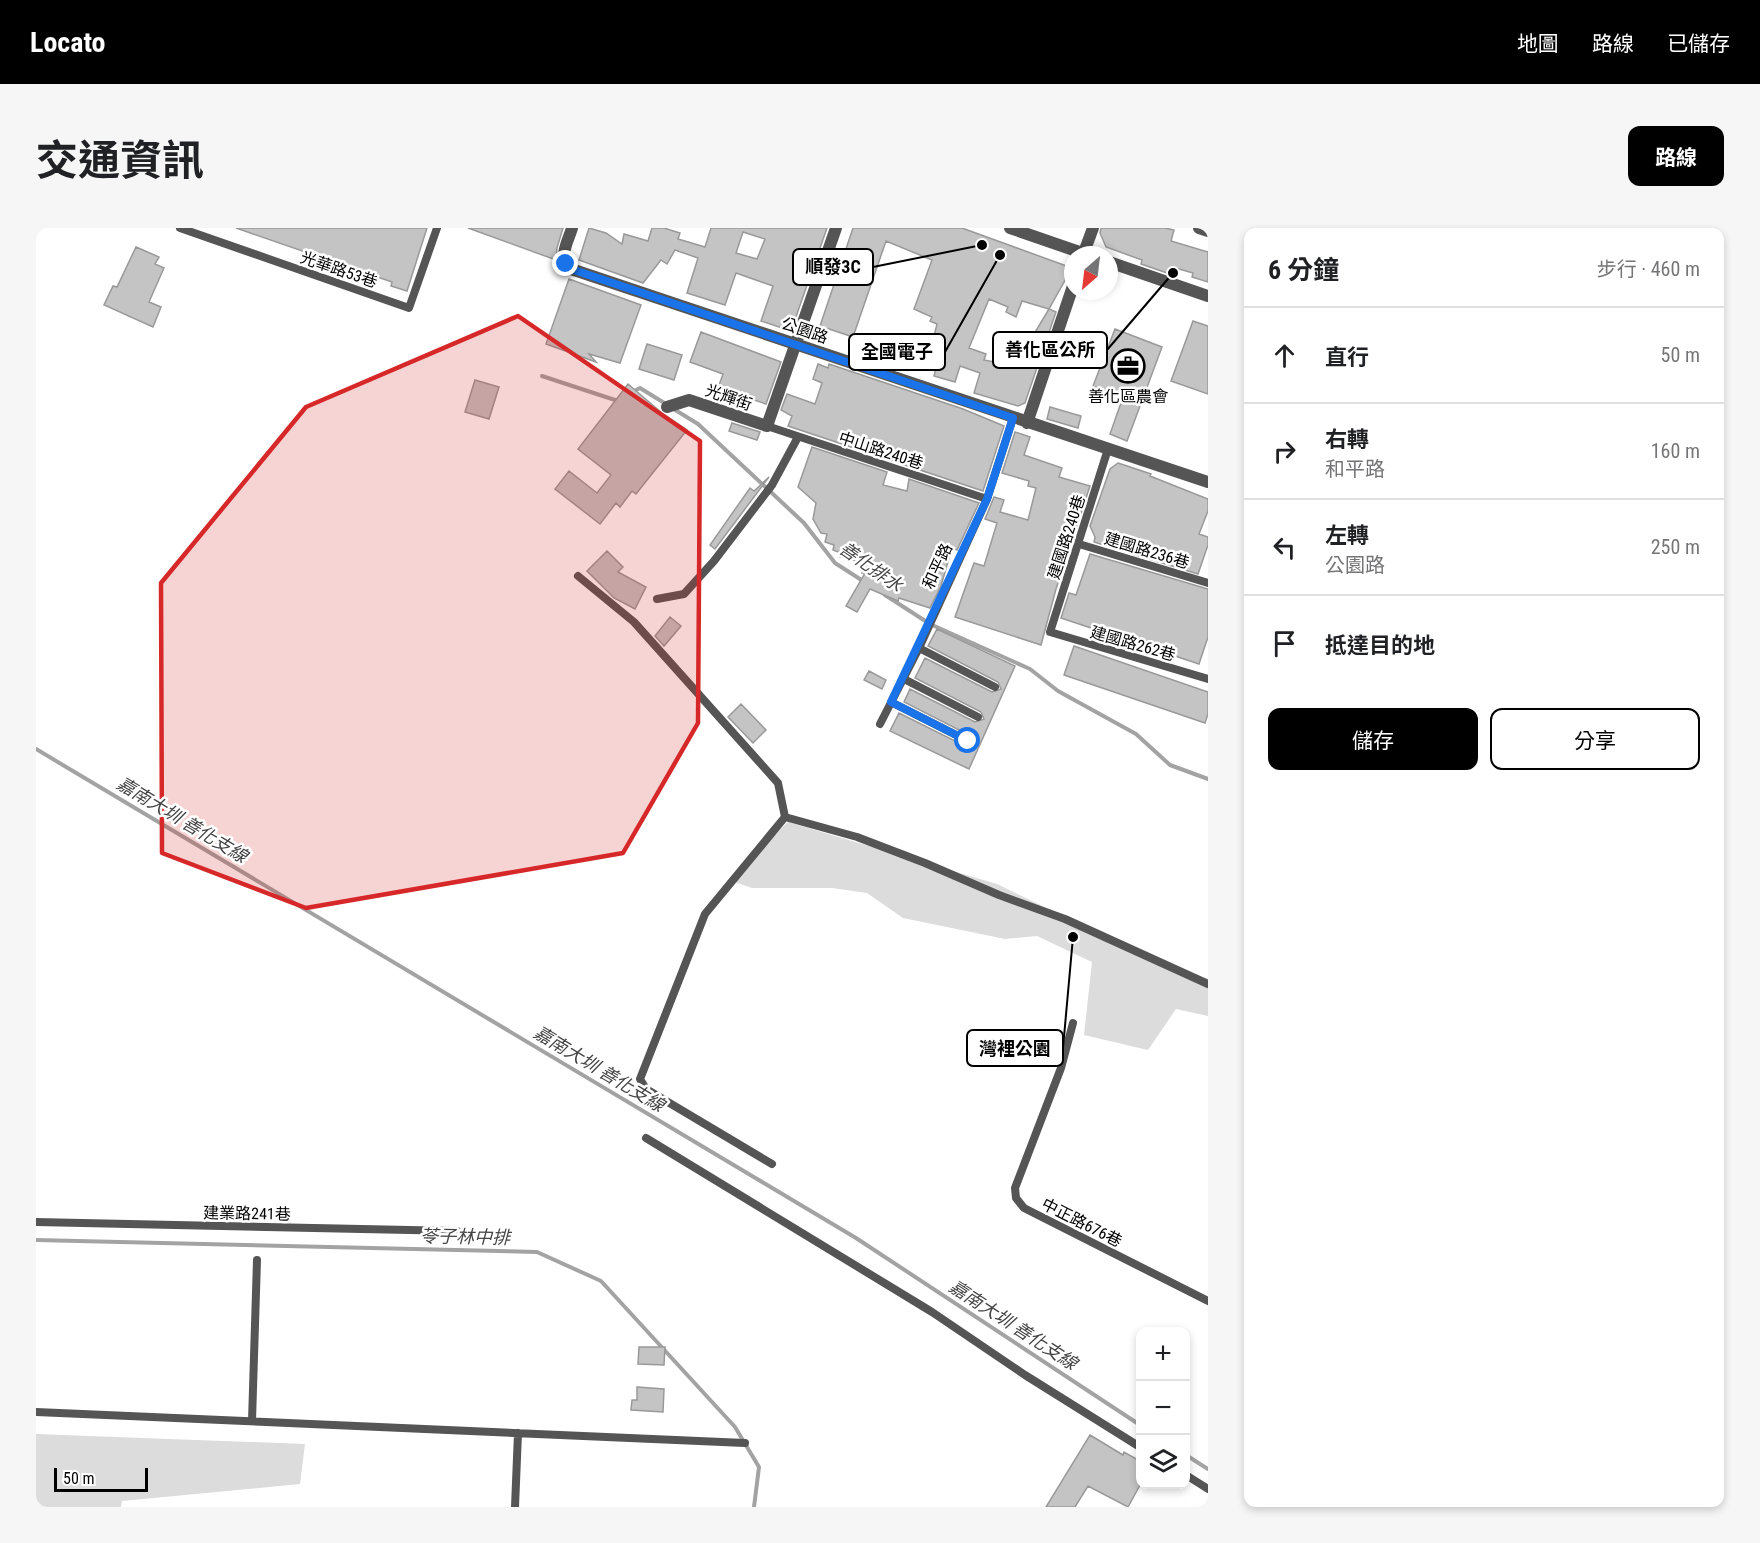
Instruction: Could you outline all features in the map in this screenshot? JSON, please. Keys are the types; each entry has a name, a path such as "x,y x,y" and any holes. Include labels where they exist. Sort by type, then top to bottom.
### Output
{"street":[{"name":"公園路","path":"572,228 563,255 564,261 571,269 1208,482"},
{"name":"光輝街","path":"667,407 689,400 766,426 836,228"},
{"path":"1010,228 1064,247"},
{"path":"1087,246 1093,228"},
{"path":"1199,228 1208,231"},
{"path":"1118,265 1208,296"},
{"path":"1027,423 1068,300"}],"lane":[{"name":"光華路53巷","path":"180,228 201,231 409,308 437,228"},
{"name":"和平路","path":"880,724 919,648 987,499 1013,418"},
{"name":"中山路240巷","path":"766,426 987,499"},
{"path":"657,599 684,594 714,561 765,496 798,437"},
{"name":"建國路240巷","path":"1050,632 1108,449"},
{"name":"建國路236巷","path":"1078,544 1208,583"},
{"path":"578,576 634,622 778,783 785,817"},
{"name":"建國路262巷","path":"1050,632 1208,679"},
{"path":"919,648 995,687"},
{"path":"904,679 978,717"},
{"path":"891,702 968,741"},
{"path":"785,817 857,837 925,863 999,895 1065,919 1208,984"},
{"path":"772,1164 646,1089 640,1079 705,914 785,817"},
{"name":"中正路676巷","path":"1073,1023 1061,1068 1015,1188 1016,1198 1024,1208 1208,1301"},
{"path":"646,1138 932,1312 1025,1375 1136,1444"},
{"name":"建業路241巷","path":"36,1222 457,1231"},
{"path":"252,1421 257,1260"},
{"path":"36,1412 745,1443"},
{"path":"515,1507 518,1433"},
{"path":"1190,1478 1208,1489"}],"highlighted area":[{"path":"518,316 700,441 698,723 623,853 306,908 162,853 161,583 306,407"}],"shaded area":[{"path":"788,822 997,884 1142,954 1208,979 1208,1016 1176,1009 1148,1050 1084,1035 1092,962 1037,936 1005,939 903,918 867,893 832,888 752,888 729,880"},
{"path":"36,1434 305,1444 300,1484 122,1501 121,1507 36,1507"}],"building":[{"path":"236,228 427,228 407,291 391,286 392,282"},
{"path":"468,228 563,228 556,260"},
{"path":"589,228 606,233 622,244 624,234 648,241 652,228 664,228 680,233 678,239 705,247 711,228 827,228 791,331 761,321 773,286 736,273 725,305 687,293 698,258 675,250 667,264 661,260 643,283 579,260","holes":["743,232 765,239 757,259 736,253"]},
{"path":"853,228 962,228 1064,265 1064,282 1049,309 1056,312 1025,403 1018,406 974,393 980,373 960,366 955,382 934,376 938,360 929,356 937,324 930,321 932,317 914,309 932,260 886,241 853,337 820,326","holes":["989,299 1008,307 1006,312 1016,317 1022,301 1049,309 1015,366 984,360 986,354 969,348"]},
{"path":"1101,228 1174,230 1171,241 1208,252 1208,282 1192,277 1193,273 1172,267 1170,274 1141,264 1142,260 1118,251 1118,246 1106,246 1100,233"},
{"path":"136,247 159,257 155,264 164,268 149,302 161,307 153,327 104,305 113,286 117,287"},
{"path":"569,279 641,305 620,363 589,354 596,362 546,344"},
{"path":"1193,321 1208,326 1208,394 1171,381"},
{"name":"善化區農會","path":"1115,329 1162,347 1127,441 1110,434 1123,397 1093,386"},
{"path":"701,332 781,362 766,404 718,388 723,374 690,362"},
{"path":"647,344 682,355 674,380 639,369"},
{"path":"818,364 828,368 829,364 963,409 1004,426 983,491 788,426 792,416 781,410 787,394 815,404 822,383 813,379"},
{"path":"475,380 499,387 489,419 465,412"},
{"path":"628,384 662,413 687,430 636,494 632,491 620,507 616,503 600,524 555,489 569,471 597,493 611,475 578,449"},
{"path":"1050,407 1081,416 1078,428 1047,419"},
{"path":"732,423 760,432 757,440 729,431"},
{"path":"1015,432 1030,437 1024,455 1062,468 1059,477 1090,486 1056,589 1041,645 955,617 974,563 984,566 997,523 985,519 994,497 1004,500 1000,512 1028,520 1036,488 1028,486 1029,481 1002,473"},
{"path":"812,447 887,472 883,485 907,491 909,479 979,503 957,550 952,548 941,586 930,608 899,598 898,601 870,589 857,612 846,606 865,573 862,573 865,563 840,557 841,553 833,550 834,545 825,542 827,534 821,533 813,519 816,503 798,487"},
{"path":"1118,463 1151,474 1150,476 1208,499 1208,511 1199,534 1208,537 1208,545 1198,574 1094,542 1095,537 1090,526 1110,469"},
{"path":"769,477 715,549 710,545 750,488 754,491"},
{"path":"607,551 623,567 618,572 646,587 635,609 614,598 587,571"},
{"path":"1090,554 1208,589 1208,637 1199,664 1061,618 1069,593 1076,595"},
{"path":"670,617 681,626 664,646 655,636"},
{"path":"937,629 1015,666 969,769 890,731 899,713 965,746 974,743 971,736 904,702 910,689 975,722 984,719 981,712 915,678 925,658 992,692 1001,689 998,682 928,646"},
{"path":"1074,646 1208,692 1208,714 1205,723 1064,675"},
{"path":"869,671 886,680 882,689 864,680"},
{"path":"741,704 766,730 753,743 728,717"},
{"path":"639,1347 665,1347 664,1365 638,1364"},
{"path":"637,1387 664,1389 663,1412 631,1410 632,1400 637,1400"},
{"path":"1090,1435 1123,1455 1124,1452 1136,1459 1136,1489 1138,1489 1128,1507 1088,1486 1075,1507 1046,1507"}],"waterway":[{"name":"善化排水","path":"542,376 618,401"},
{"name":"善化排水","path":"632,392 640,388 666,404"},
{"name":"善化排水","path":"672,408 698,424 804,523 835,563 863,581"},
{"name":"善化排水","path":"885,595 930,624 1030,669 1058,691 1136,734 1170,765 1208,779"},
{"name":"嘉南大圳 善化支線","path":"36,749 856,1238 1136,1422"},
{"name":"苓子林中排","path":"36,1240 537,1252 601,1281 735,1427 759,1467 754,1507"},
{"name":"嘉南大圳 善化支線","path":"1190,1458 1208,1469"}],"place":[{"name":"順發3C","path":"982,245"},
{"name":"全國電子","path":"1000,255"},
{"name":"善化區公所","path":"1173,273"},
{"name":"善化區農會","path":"1128,366"},
{"name":"灣裡公園","path":"1073,937"}],"route":[{"path":"566,264 574,270 1013,418 987,499 919,648 891,702 968,741"}]}
